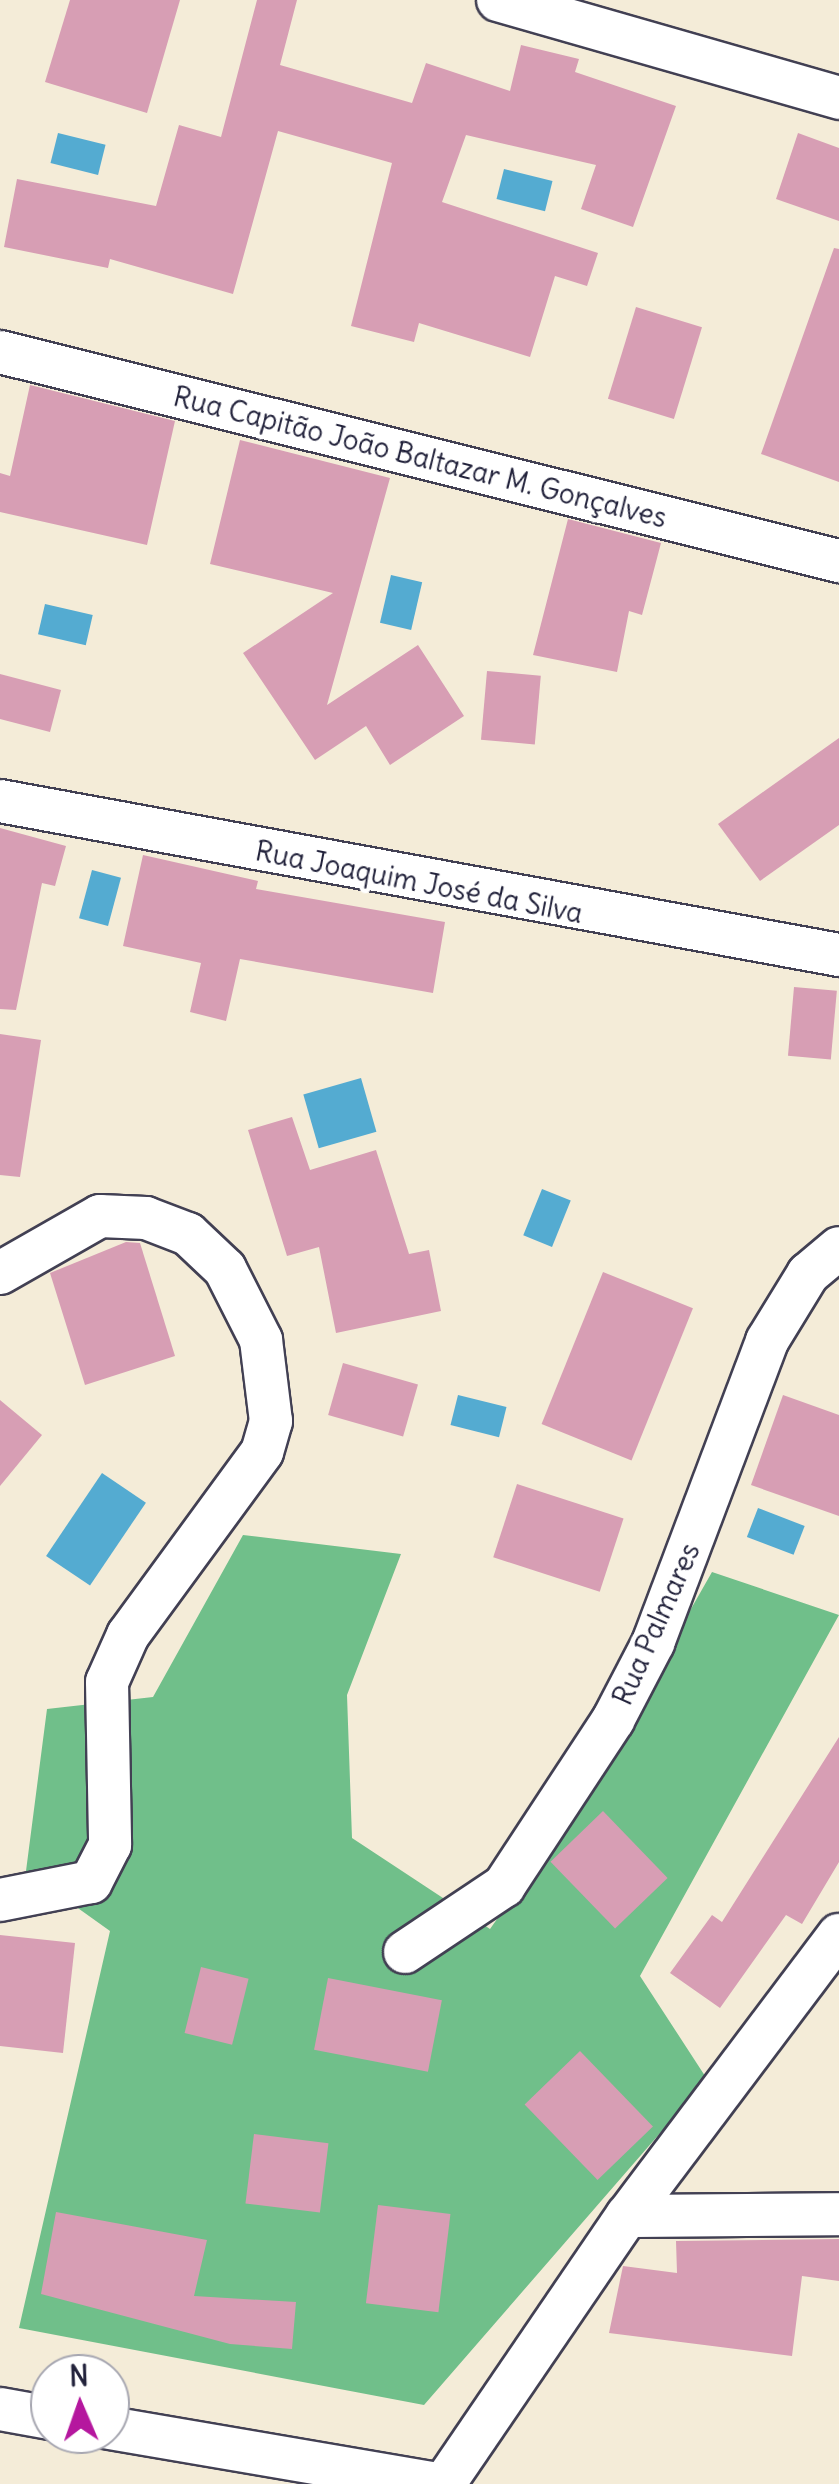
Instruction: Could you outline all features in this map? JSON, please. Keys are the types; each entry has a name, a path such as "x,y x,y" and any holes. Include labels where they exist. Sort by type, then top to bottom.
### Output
{"street":[{"path":"498,0 584,9 839,98"},
{"name":"Rua Capitão João Baltazar M. Gonçalves","path":"0,352 839,561"},
{"name":"Rua Joaquim José da Silva","path":"0,801 839,955"},
{"path":"0,1274 100,1216 146,1218 188,1234 225,1270 260,1340 272,1421 262,1452 128,1635 106,1682 110,1845 91,1882 0,1900"},
{"name":"Rua Palmares","path":"405,1952 504,1886 612,1720 660,1626 767,1342 808,1274 839,1248"},
{"path":"130,2431 441,2484 627,2216 839,1935"},
{"path":"627,2216 839,2214"},
{"path":"0,2409 30,2414"}],"green space":[{"path":"243,1535 401,1554 347,1695 352,1838 490,1929 585,1795 712,1572 839,1615 640,1976 707,2079 424,2405 19,2328 110,1931 26,1871 47,1709 153,1697"}],"water":[{"path":"58,133 106,145 98,175 51,163"},
{"path":"504,169 553,181 545,211 497,199"},
{"path":"391,575 422,582 411,630 380,623"},
{"path":"45,604 93,615 86,645 38,634"},
{"path":"92,870 121,878 108,926 79,918"},
{"path":"361,1078 376,1132 319,1148 303,1095"},
{"path":"542,1189 571,1201 552,1247 523,1235"},
{"path":"458,1395 507,1407 499,1437 451,1425"},
{"path":"102,1473 146,1503 90,1586 46,1556"},
{"path":"758,1508 805,1526 794,1555 747,1537"}],"building":[{"path":"70,0 180,0 147,113 45,82"},
{"path":"257,0 297,0 280,65 412,103 426,63 510,91 521,45 579,59 575,72 676,106 633,227 581,209 596,165 466,135 442,202 598,253 587,286 555,276 530,357 419,323 414,342 351,326 392,163 278,131 233,294 110,259 108,268 4,247 17,179 156,206 179,125 221,137"},
{"path":"798,133 839,148 839,221 776,199"},
{"path":"834,248 839,249 839,482 761,454"},
{"path":"636,307 702,327 674,419 608,399"},
{"path":"30,385 175,421 147,545 0,512 0,473 10,476"},
{"path":"240,440 390,478 327,705 418,645 464,716 390,765 366,726 315,760 243,653 333,593 210,564"},
{"path":"568,519 661,543 642,615 629,611 617,672 533,655"},
{"path":"487,671 541,676 535,744 481,740"},
{"path":"0,674 61,690 50,732 0,719"},
{"path":"839,738 839,825 760,881 718,824"},
{"path":"0,828 66,846 55,886 42,883 16,1010 0,1009"},
{"path":"143,855 258,881 256,889 445,922 433,993 240,959 226,1021 190,1012 201,963 123,946"},
{"path":"794,987 837,991 831,1059 788,1056"},
{"path":"0,1034 41,1040 20,1177 0,1175"},
{"path":"292,1117 310,1170 376,1150 409,1254 429,1250 441,1311 336,1333 319,1247 287,1256 248,1130"},
{"path":"126,1242 140,1243 175,1356 85,1385 50,1273"},
{"path":"603,1272 693,1308 632,1460 542,1424"},
{"path":"343,1363 418,1384 403,1436 328,1415"},
{"path":"783,1395 839,1415 839,1516 751,1485"},
{"path":"0,1400 42,1435 0,1486"},
{"path":"517,1484 624,1519 600,1592 493,1557"},
{"path":"839,1737 839,1862 802,1924 786,1915 720,2008 670,1973 712,1915 722,1922"},
{"path":"603,1811 668,1878 615,1929 550,1862"},
{"path":"0,1935 75,1943 63,2053 0,2046"},
{"path":"201,1967 249,1979 232,2045 185,2033"},
{"path":"328,1978 442,2000 428,2072 314,2050"},
{"path":"580,2051 653,2127 598,2180 525,2104"},
{"path":"254,2134 328,2143 320,2213 245,2203"},
{"path":"378,2205 450,2214 438,2312 366,2303"},
{"path":"56,2212 207,2240 194,2296 296,2302 292,2349 230,2344 41,2294"},
{"path":"839,2239 839,2281 802,2276 792,2356 609,2333 623,2266 677,2273 676,2241"}]}
